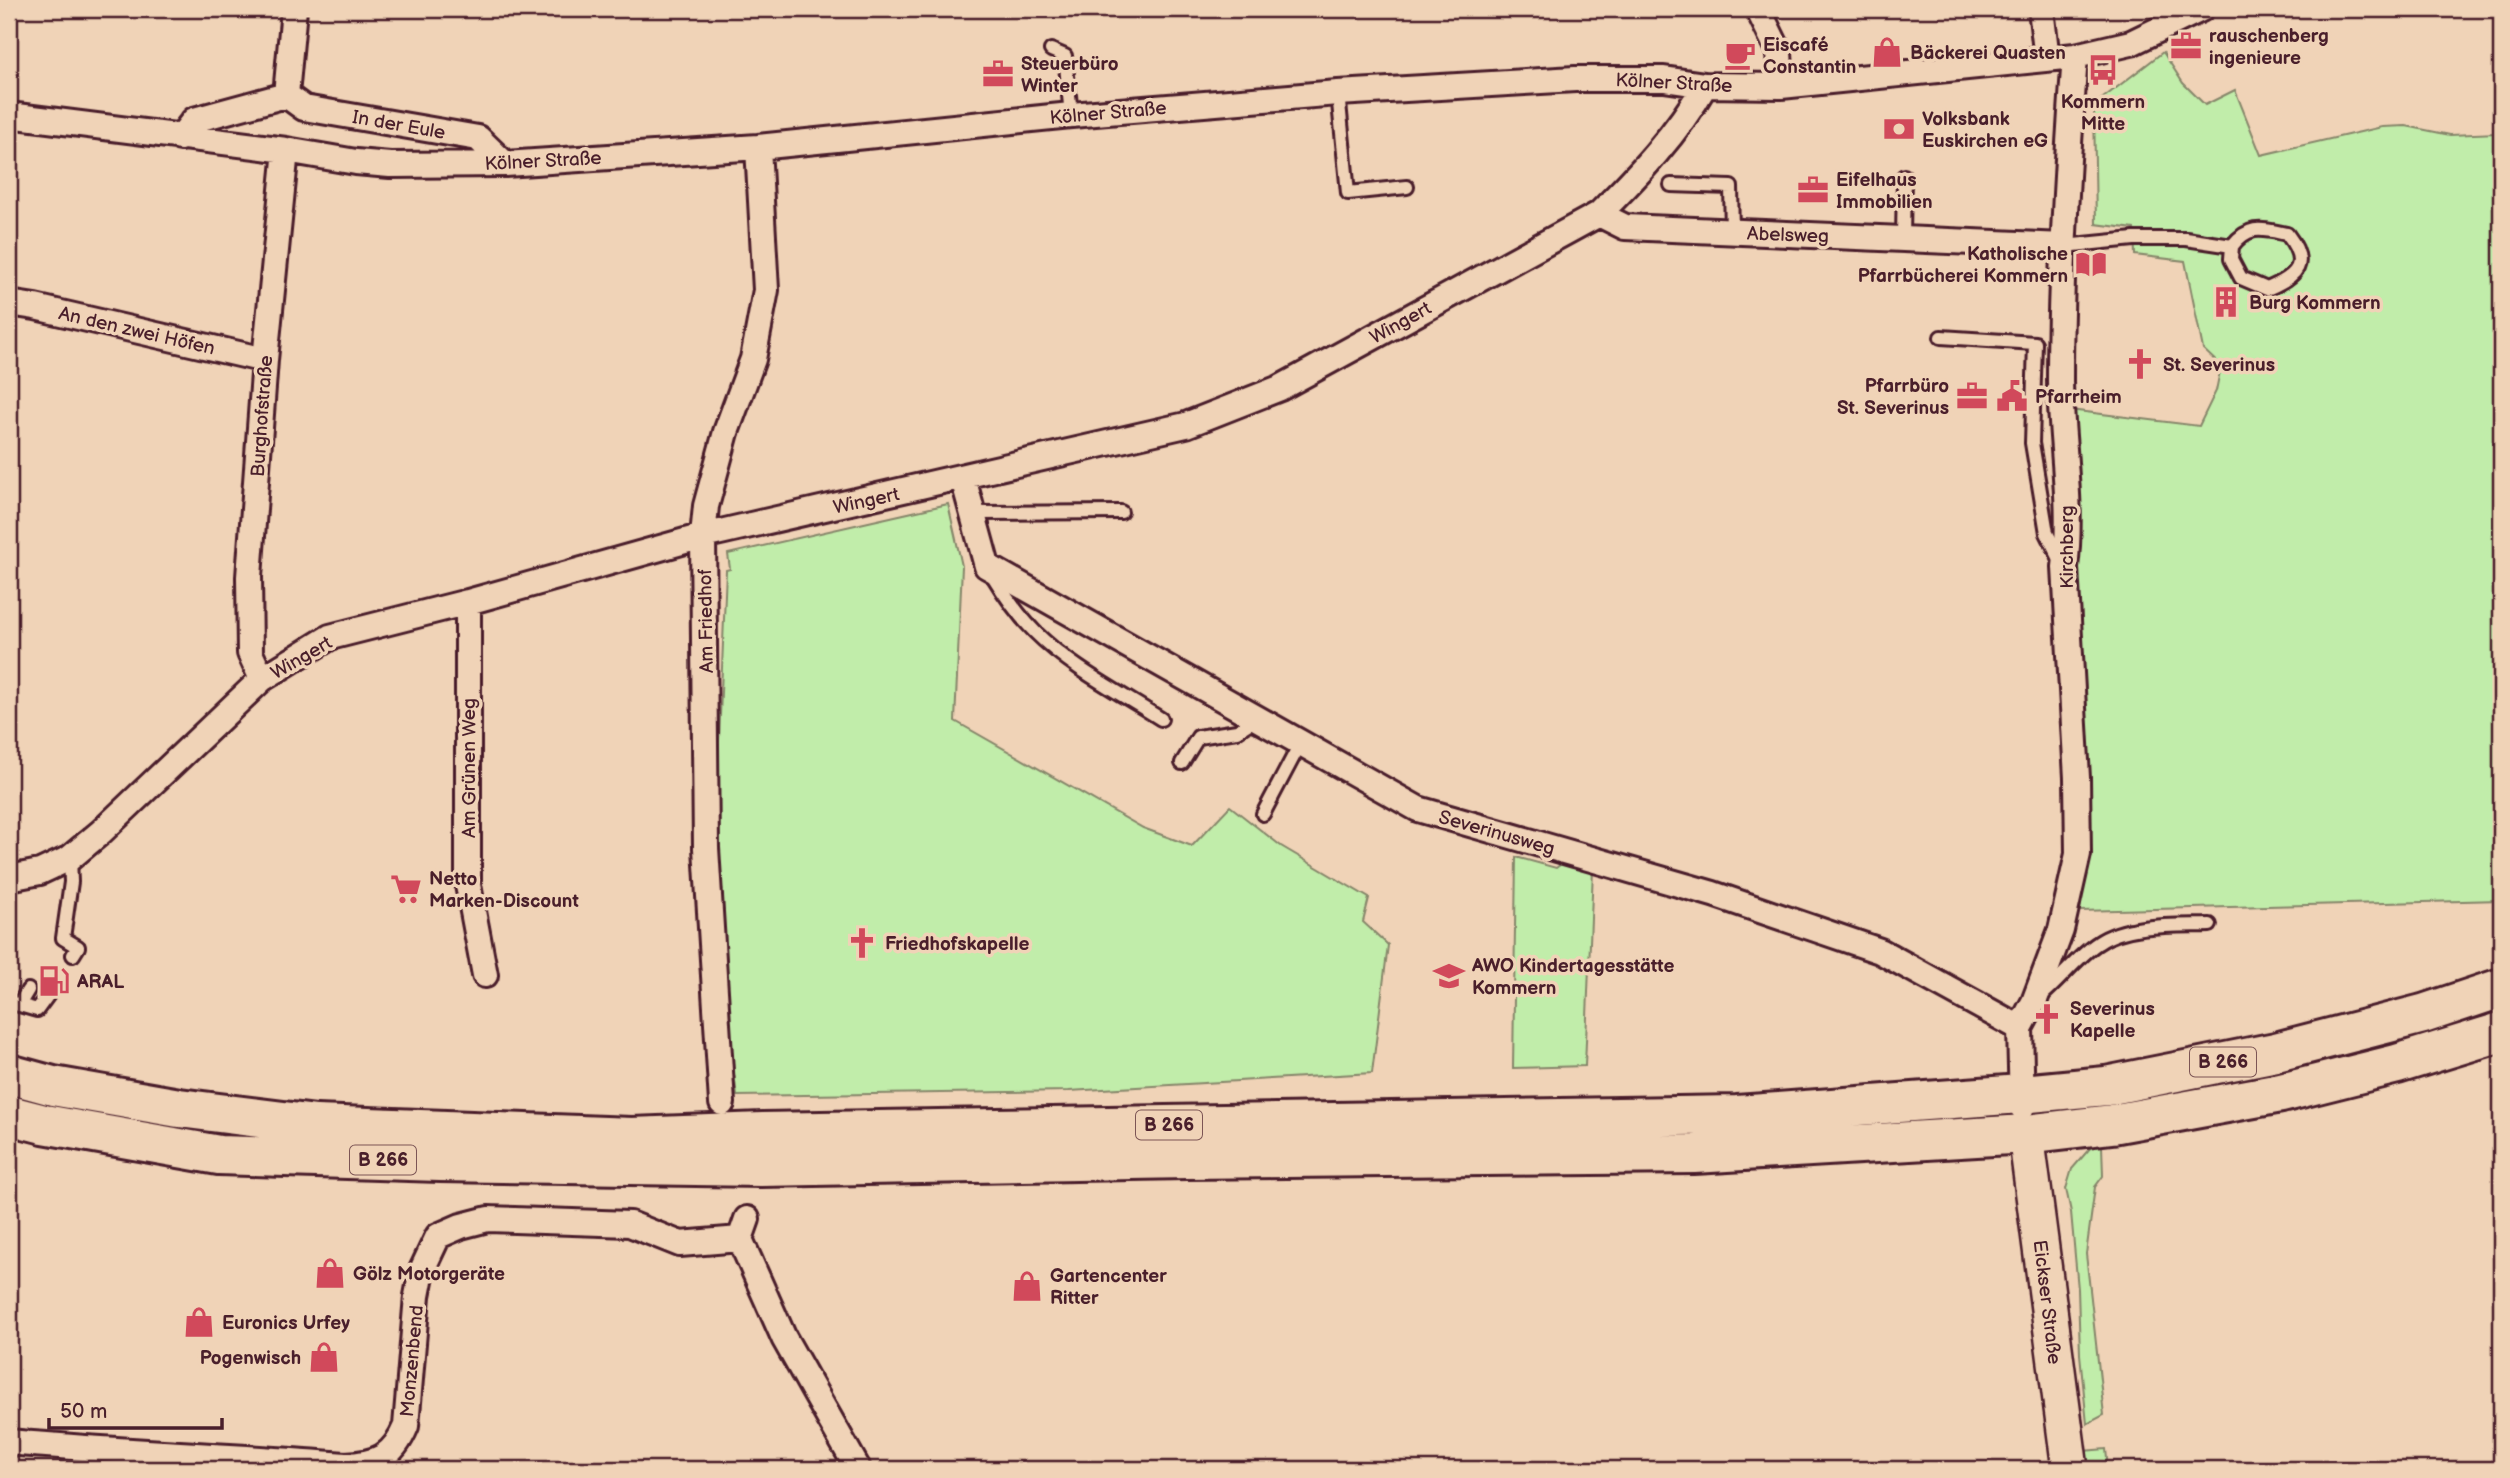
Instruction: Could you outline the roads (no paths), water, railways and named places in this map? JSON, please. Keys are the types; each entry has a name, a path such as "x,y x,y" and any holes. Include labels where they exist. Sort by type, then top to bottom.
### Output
{"main road":[{"name":"B 266","path":"9,1074 53,1086 179,1108 316,1125 632,1137 763,1132 1737,1115 2106,1086 2276,1052 2423,1014 2501,988"},
{"name":"B 266","path":"9,1115 44,1124 219,1155 761,1167 1694,1154 2026,1134 2112,1124 2281,1093 2397,1064 2501,1032"}],"street":[{"path":"180,138 194,120 286,95 294,9"},
{"path":"1758,9 1779,52 1781,86"},
{"path":"2041,9 2047,58"},
{"name":"Kölner Straße","path":"9,115 286,150 356,162 390,165 505,164 758,147 1071,115 1338,93 1575,79 1664,79 1705,85 1781,86 2075,56 2132,43 2201,9"},
{"name":"Kirchberg","path":"2020,1028 2034,1002 2061,930 2078,854 2077,778 2065,567 2069,537 2060,406 2064,246 2075,56"},
{"name":"Wingert","path":"9,878 40,872 70,858 262,680 330,638 704,536 1186,425 1280,388 1599,214 1634,179 1687,115 1705,85"},
{"name":"In der Eule","path":"286,95 304,108 478,138 505,164"},
{"name":"Am Friedhof","path":"722,1103 706,848 704,536 706,506 726,432 753,359 766,290 758,147"},
{"name":"Burghofstraße","path":"262,680 250,653 249,577 265,360 286,150"},
{"name":"Abelsweg","path":"1599,214 1625,227 2064,246"},
{"name":"An den zwei Höfen","path":"9,303 265,360"},
{"path":"962,478 987,566"},
{"name":"Severinusweg","path":"987,566 1418,809 1713,894 1880,951 2020,1028"},
{"name":"Am Grünen Weg","path":"468,602 468,884 485,975"},
{"path":"2020,1028 2021,1094 2026,1134"},
{"name":"Eickser Straße","path":"2026,1134 2070,1469"},
{"name":"Monzenbend","path":"9,1442 102,1460 217,1455 345,1465 365,1464 385,1456 398,1444 405,1426 417,1296 422,1270 438,1236 488,1219 630,1224 680,1244 744,1229 784,1338 858,1469"}],"lane":[{"path":"1051,50 1065,56 1071,115"},
{"path":"1338,93 1348,193 1407,187"},
{"path":"1903,238 1904,176"},
{"path":"1671,185 1731,187 1732,231"},
{"path":"2259,228 2287,234 2298,249 2299,265 2288,280 2267,289 2241,278 2231,259 2232,246 2242,233 2259,228"},
{"path":"2064,246 2134,239 2186,239 2232,246"},
{"path":"1941,337 2035,343 2032,443 2047,533 2065,567"},
{"path":"971,513 1121,512"},
{"path":"987,566 1007,598 1036,632 1075,665 1161,719"},
{"path":"1182,763 1198,737 1237,731 1257,718"},
{"path":"1263,814 1300,744"},
{"path":"70,858 71,882 60,942 78,947 73,955"},
{"path":"2034,1002 2097,943 2117,934 2151,927 2210,925"},
{"path":"14,1004 29,990"},
{"path":"14,1004 37,1010 48,995"}],"place":[{"name":"rauschenberg ingenieure","path":"2186,46"},
{"name":"Bäckerei Quasten","path":"1887,52"},
{"name":"Eiscafé Constantin","path":"1740,55"},
{"name":"Kommern Mitte","path":"2103,70"},
{"name":"Steuerbüro Winter","path":"998,74"},
{"name":"Volksbank Euskirchen eG","path":"1899,129"},
{"name":"Eifelhaus Immobilien","path":"1813,190"},
{"name":"Katholische Pfarrbücherei Kommern","path":"2091,264"},
{"name":"Burg Kommern","path":"2226,302"},
{"name":"St. Severinus","path":"2140,364"},
{"name":"Pfarrbüro St. Severinus","path":"1972,396"},
{"name":"Pfarrheim","path":"2012,396"},
{"name":"Netto Marken-Discount","path":"406,889"},
{"name":"Friedhofskapelle","path":"862,943"},
{"name":"AWO Kindertagesstätte Kommern","path":"1449,976"},
{"name":"ARAL","path":"54,981"},
{"name":"Severinus Kapelle","path":"2047,1019"},
{"name":"Gölz Motorgeräte","path":"330,1273"},
{"name":"Gartencenter Ritter","path":"1027,1286"},
{"name":"Euronics Urfey","path":"199,1322"},
{"name":"Pogenwisch","path":"324,1357"}]}
